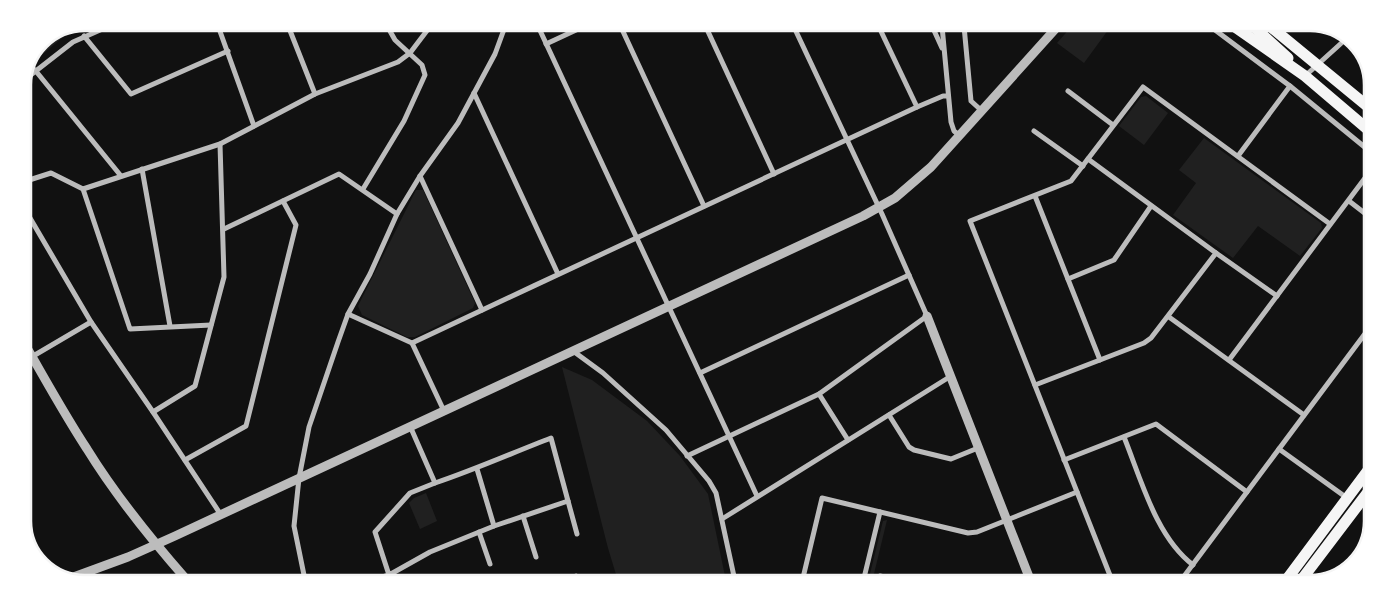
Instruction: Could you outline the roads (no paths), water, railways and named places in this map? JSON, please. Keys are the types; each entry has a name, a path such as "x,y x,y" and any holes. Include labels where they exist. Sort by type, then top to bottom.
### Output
{"main road":[{"path":"1241,31 1305,76 1364,126"},
{"path":"1260,31 1305,76"},
{"path":"1262,31 1317,65"},
{"path":"1276,31 1364,103"},
{"path":"1290,575 1364,475"},
{"path":"1306,575 1364,499"}],"street":[{"path":"96,31 73,42 35,70 121,176"},
{"path":"220,31 254,126"},
{"path":"290,31 315,94"},
{"path":"363,189 404,121 425,77 424,67 395,40 390,31"},
{"path":"83,189 220,144 315,94 398,62 410,53 427,31"},
{"path":"304,575 294,526 299,478 309,427 348,314 370,274 397,214 420,176 458,122 496,54 504,31"},
{"path":"540,31 757,496"},
{"path":"546,44 574,31"},
{"path":"623,31 704,206"},
{"path":"708,31 774,174"},
{"path":"796,31 927,316 1028,575"},
{"path":"880,31 917,108"},
{"path":"934,31 944,53"},
{"path":"942,31 951,122 954,131 960,136"},
{"path":"964,31 971,101 982,111"},
{"path":"80,574 156,545 863,216 895,198 931,167 1054,31"},
{"path":"1216,31 1290,86 1364,147"},
{"path":"84,36 131,94 228,51"},
{"path":"1305,76 1342,42"},
{"path":"1238,156 1290,86"},
{"path":"1110,575 970,221 1071,181 1143,87 1330,224"},
{"path":"1068,91 1113,125"},
{"path":"474,93 558,274"},
{"path":"412,343 847,140 943,96 948,96"},
{"path":"1034,131 1083,166"},
{"path":"153,412 195,386 224,277 220,144"},
{"path":"1088,159 1277,296"},
{"path":"142,169 170,326"},
{"path":"31,179 51,173 83,189 130,328 211,325"},
{"path":"224,229 339,174 397,214"},
{"path":"420,176 482,310"},
{"path":"1229,360 1364,181"},
{"path":"1035,196 1100,360"},
{"path":"185,460 246,426 296,224 284,201"},
{"path":"1349,201 1364,213"},
{"path":"1068,279 1114,260 1151,206"},
{"path":"31,220 91,322 221,515"},
{"path":"1035,385 1144,343 1151,338 1169,317 1216,253"},
{"path":"700,373 909,275"},
{"path":"348,314 412,343 444,411"},
{"path":"687,456 819,394 927,316"},
{"path":"1169,317 1304,415"},
{"path":"91,322 32,357 86,449 123,502 156,545 182,575"},
{"path":"1185,575 1364,335"},
{"path":"573,351 602,373 666,430 709,482 716,493 733,575"},
{"path":"722,519 951,376"},
{"path":"819,394 848,440"},
{"path":"889,415 909,447 914,450 951,459 978,448"},
{"path":"1064,460 1156,424 1247,492"},
{"path":"410,426 434,484"},
{"path":"1124,437 1159,524 1170,543 1183,558 1193,565"},
{"path":"568,501 494,526 430,552 389,575 375,532 410,493 477,469 508,454 551,438 577,534"},
{"path":"1279,449 1347,498"},
{"path":"477,469 494,526"},
{"path":"804,575 822,498 968,533 977,532 1007,521 1077,492"},
{"path":"865,575 880,512"},
{"path":"523,516 536,557"},
{"path":"479,532 490,564"}]}
